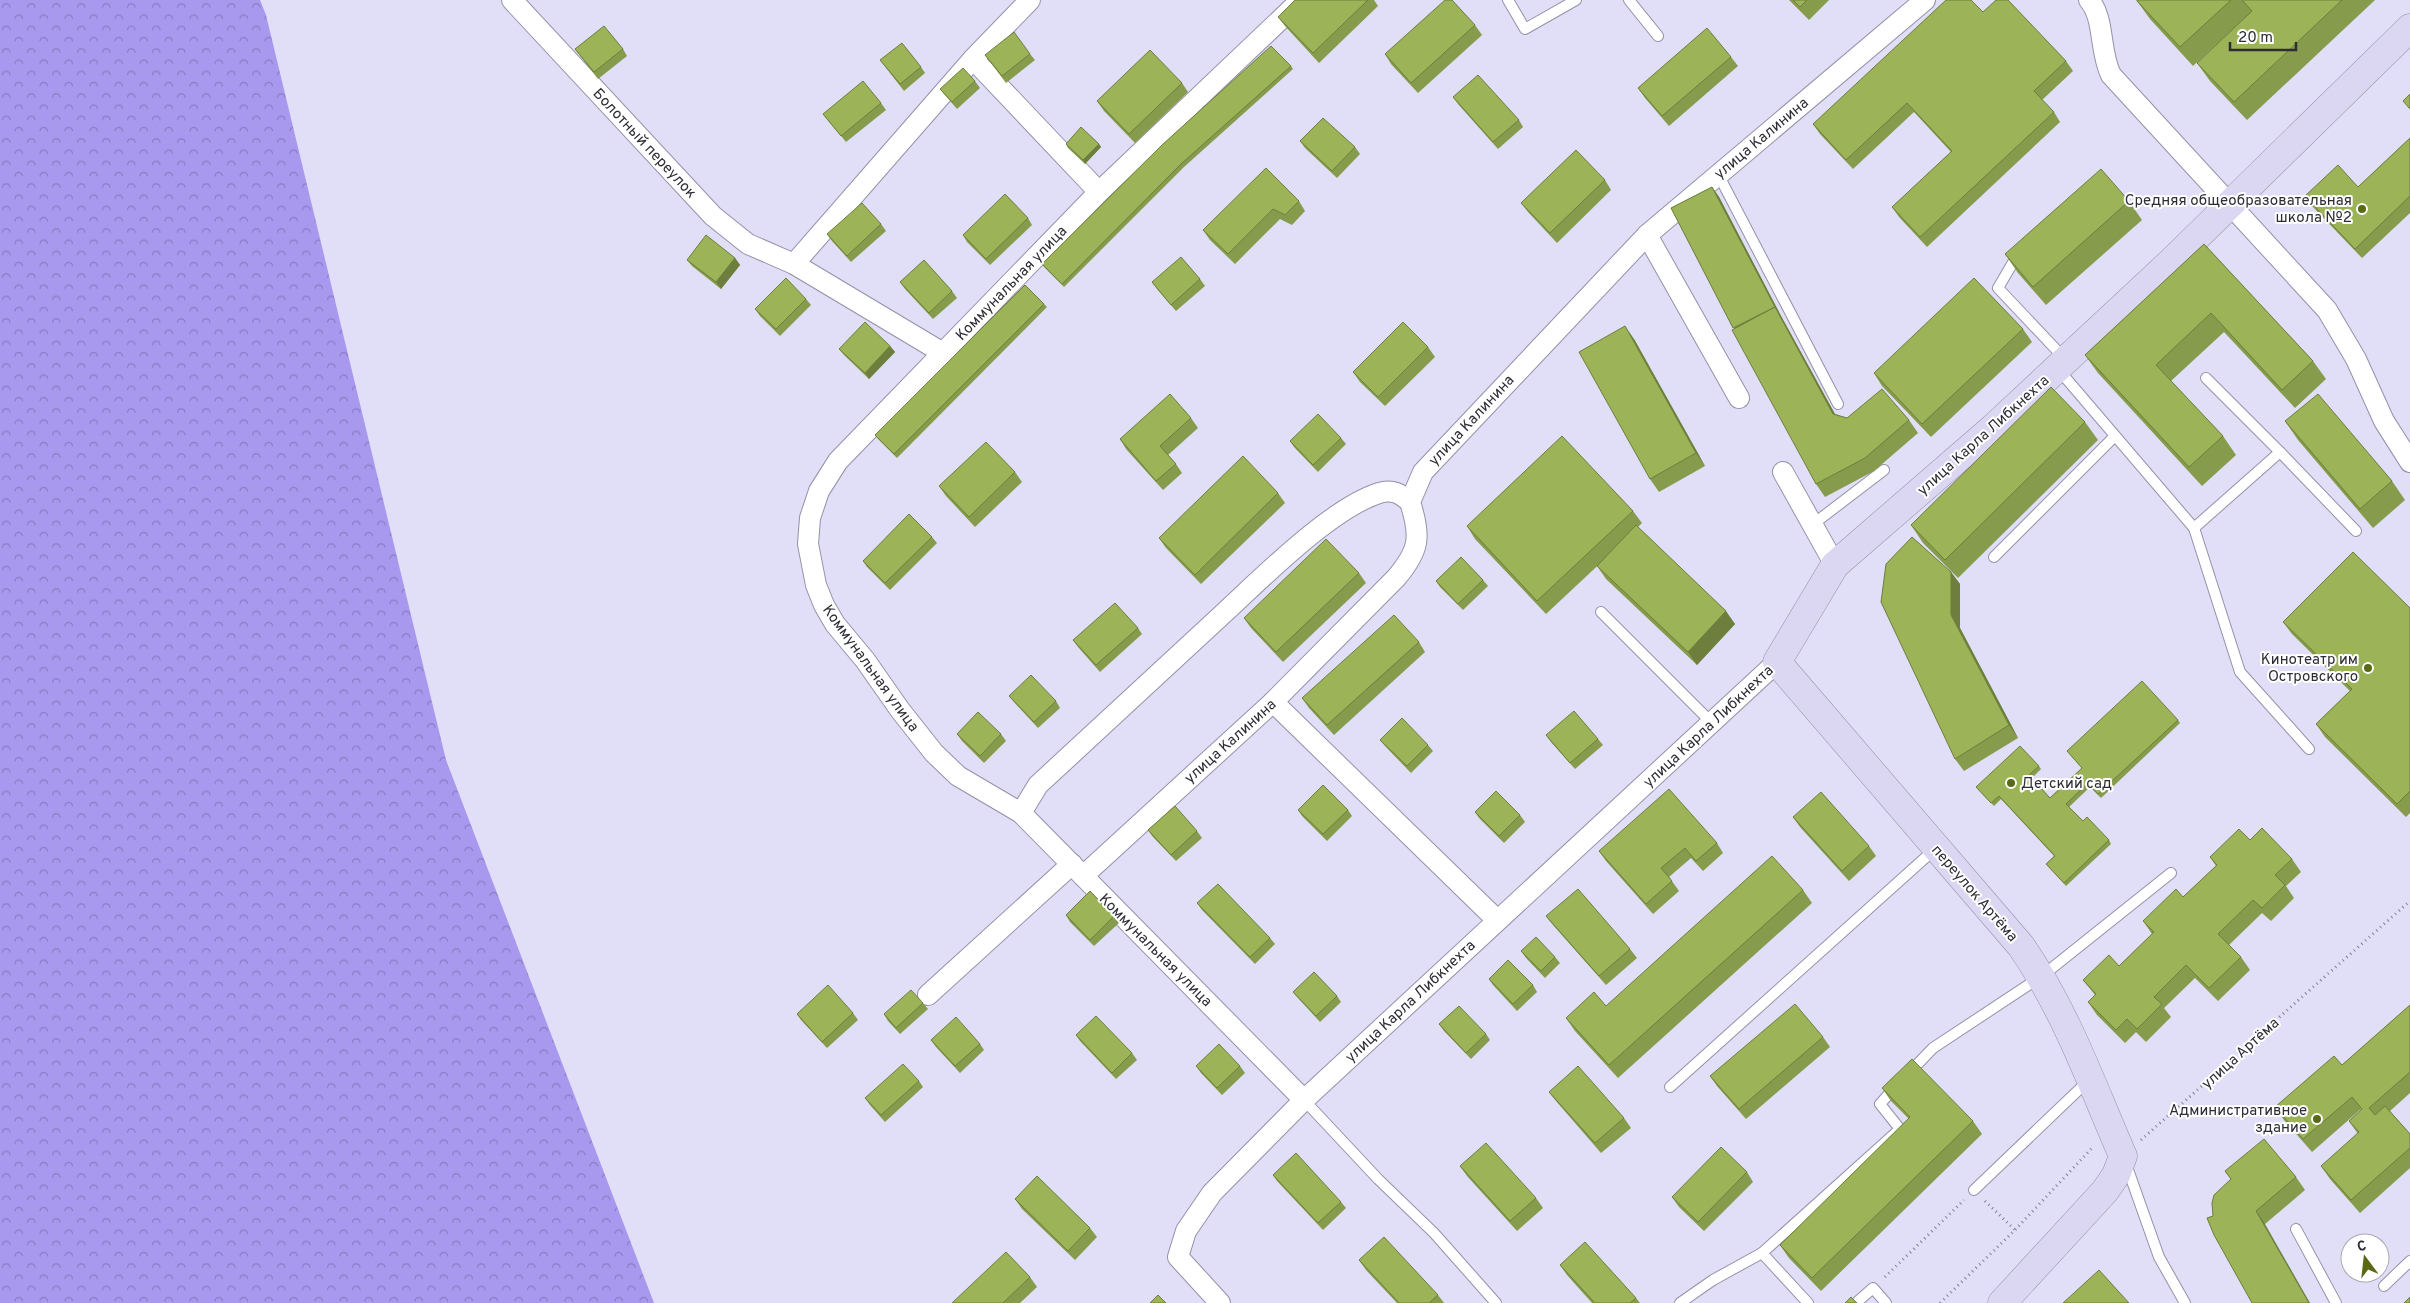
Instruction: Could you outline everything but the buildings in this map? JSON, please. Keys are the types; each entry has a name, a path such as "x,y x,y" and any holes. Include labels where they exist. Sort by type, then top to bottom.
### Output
{"street":[{"name":"Болотный переулок","path":"512,0 713,216 748,244 794,264 943,353"},
{"path":"794,264 973,59 1030,0"},
{"name":"Коммунальная улица","path":"1301,0 1099,192 838,461 820,491 810,518 810,564 824,605 835,624 934,753 958,776 1021,813 1304,1100"},
{"name":"улица Калинина","path":"928,995 1273,702 1408,564 1416,548 1418,526 1410,502 1423,472 1647,235 1925,0"},
{"path":"2089,0 2097,12 2101,42 2106,64 2111,75 2327,310 2356,359 2384,422 2410,462"},
{"name":"улица Карла Либкнехта","path":"1220,1303 1178,1257 1186,1231 1212,1193 1304,1100 1496,920 1777,662 1835,566 1993,428 2062,364 2230,205 2410,28"},
{"path":"973,59 1099,192"},
{"path":"1647,235 1739,398"},
{"path":"1782,472 1835,566"},
{"path":"1021,813 1038,785 1277,563 1337,515 1379,493 1391,491 1400,493 1410,502"},
{"name":"переулок Артёма","path":"1777,662 2021,946 2042,976 2061,1013 2123,1156"},
{"path":"1273,702 1496,920"},
{"path":"2002,1303 2105,1191 2116,1175 2123,1156"}],"lane":[{"path":"1508,0 1525,29 1576,0"},
{"path":"1629,0 1658,36"},
{"path":"1718,174 1838,404"},
{"path":"2015,259 1998,288 2062,364 2115,436 2194,528 2240,672 2309,749"},
{"path":"2206,378 2356,531"},
{"path":"1994,557 2115,436"},
{"path":"2194,528 2280,452"},
{"path":"1812,525 1884,470"},
{"path":"1601,612 1712,723"},
{"path":"1670,1087 1936,848"},
{"path":"1680,1303 1713,1280 1762,1253 1900,1129 1880,1104 1933,1048 2042,976 2171,873"},
{"path":"1974,1190 2090,1079"},
{"path":"1304,1100 1378,1179 1434,1233 1496,1303"},
{"path":"2123,1156 2159,1257 2185,1303"},
{"path":"2296,1229 2336,1303"},
{"path":"1762,1253 1808,1303"},
{"path":"2384,1286 2410,1261"},
{"path":"1856,1303 1873,1288 1886,1303"}],"path":[{"name":"улица Артёма","path":"2123,1156 2410,901"},
{"path":"1940,1303 2015,1230 2111,1128"},
{"path":"1873,1288 1974,1190 2015,1230"}],"green space":[{"path":"0,0 260,0 266,15 446,760 654,1303 0,1303"}],"place":[{"name":"Средняя общеобразовательная школа №2","path":"2362,209"},
{"name":"Кинотеатр им Островского","path":"2368,668"},
{"name":"Детский сад","path":"2011,783"},
{"name":"Административное здание","path":"2317,1119"}]}
